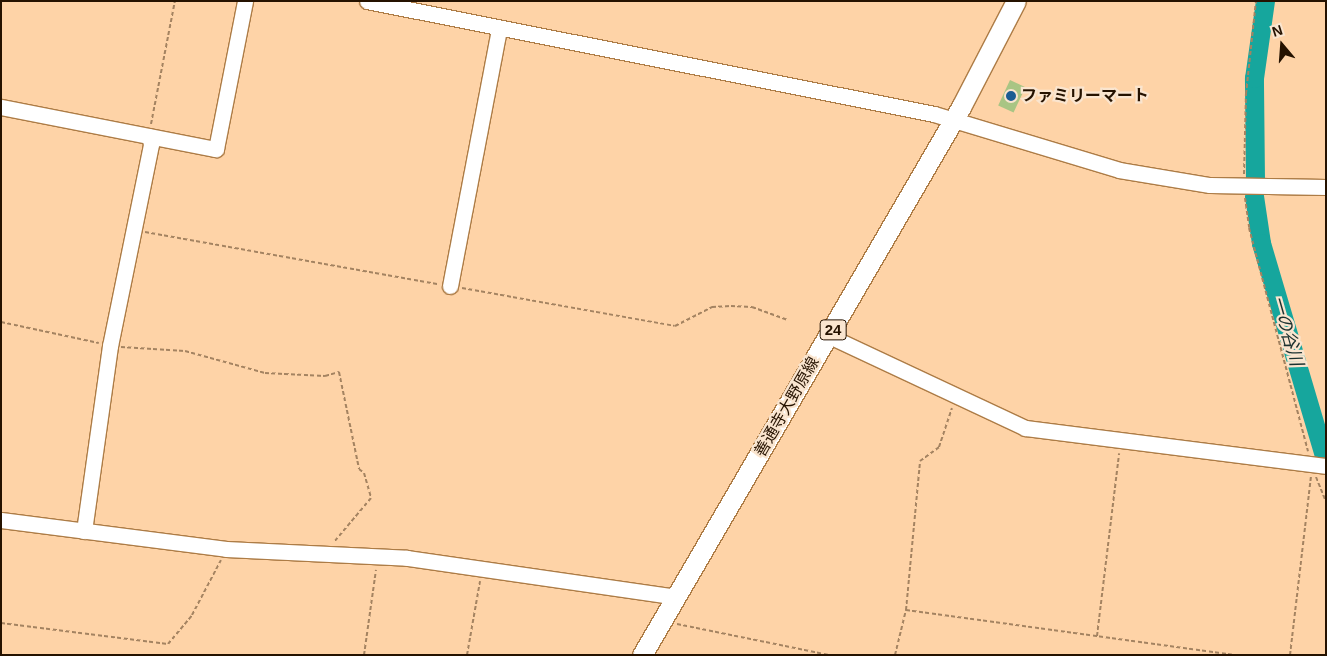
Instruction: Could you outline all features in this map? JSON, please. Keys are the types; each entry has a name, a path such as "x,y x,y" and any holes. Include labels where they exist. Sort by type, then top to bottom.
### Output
{"main road":[{"name":"善通寺大野原線","path":"642,655 954,120 1016,1"}],"street":[{"path":"1,107 216,149 245,1"},
{"path":"367,1 954,120 1119,170 1243,188 1326,187"},
{"path":"450,286 499,28"},
{"path":"84,531 110,346 148,163 151,144 149,136"},
{"path":"829,336 1025,428 1319,465"},
{"path":"1,520 226,549 325,552 378,558 407,558 482,571 676,597"}],"path":[{"path":"149,136 175,1"},
{"path":"1256,1 1246,94 1243,188 1249,228 1319,465 1326,502"},
{"path":"1,322 110,346 185,351 265,373 324,376 339,372 359,469 364,473 371,498 325,552"},
{"path":"895,655 906,610 920,461 939,446 956,396"},
{"path":"1097,636 1120,440"},
{"path":"1290,655 1319,465"},
{"path":"1,623 168,644 192,615 226,549"},
{"path":"364,655 378,558"},
{"path":"467,655 482,571"},
{"path":"906,610 1233,655"},
{"path":"662,621 829,655"}],"building":[{"name":"ファミリーマート","path":"1010,80 1025,87 1014,113 998,105"}],"waterway":[{"name":"一の谷川","path":"1255,180 1254,78 1265,1"},
{"name":"一の谷川","path":"1254,196 1261,243 1326,463"}],"place":[{"name":"ファミリーマート","path":"1011,96"}]}
